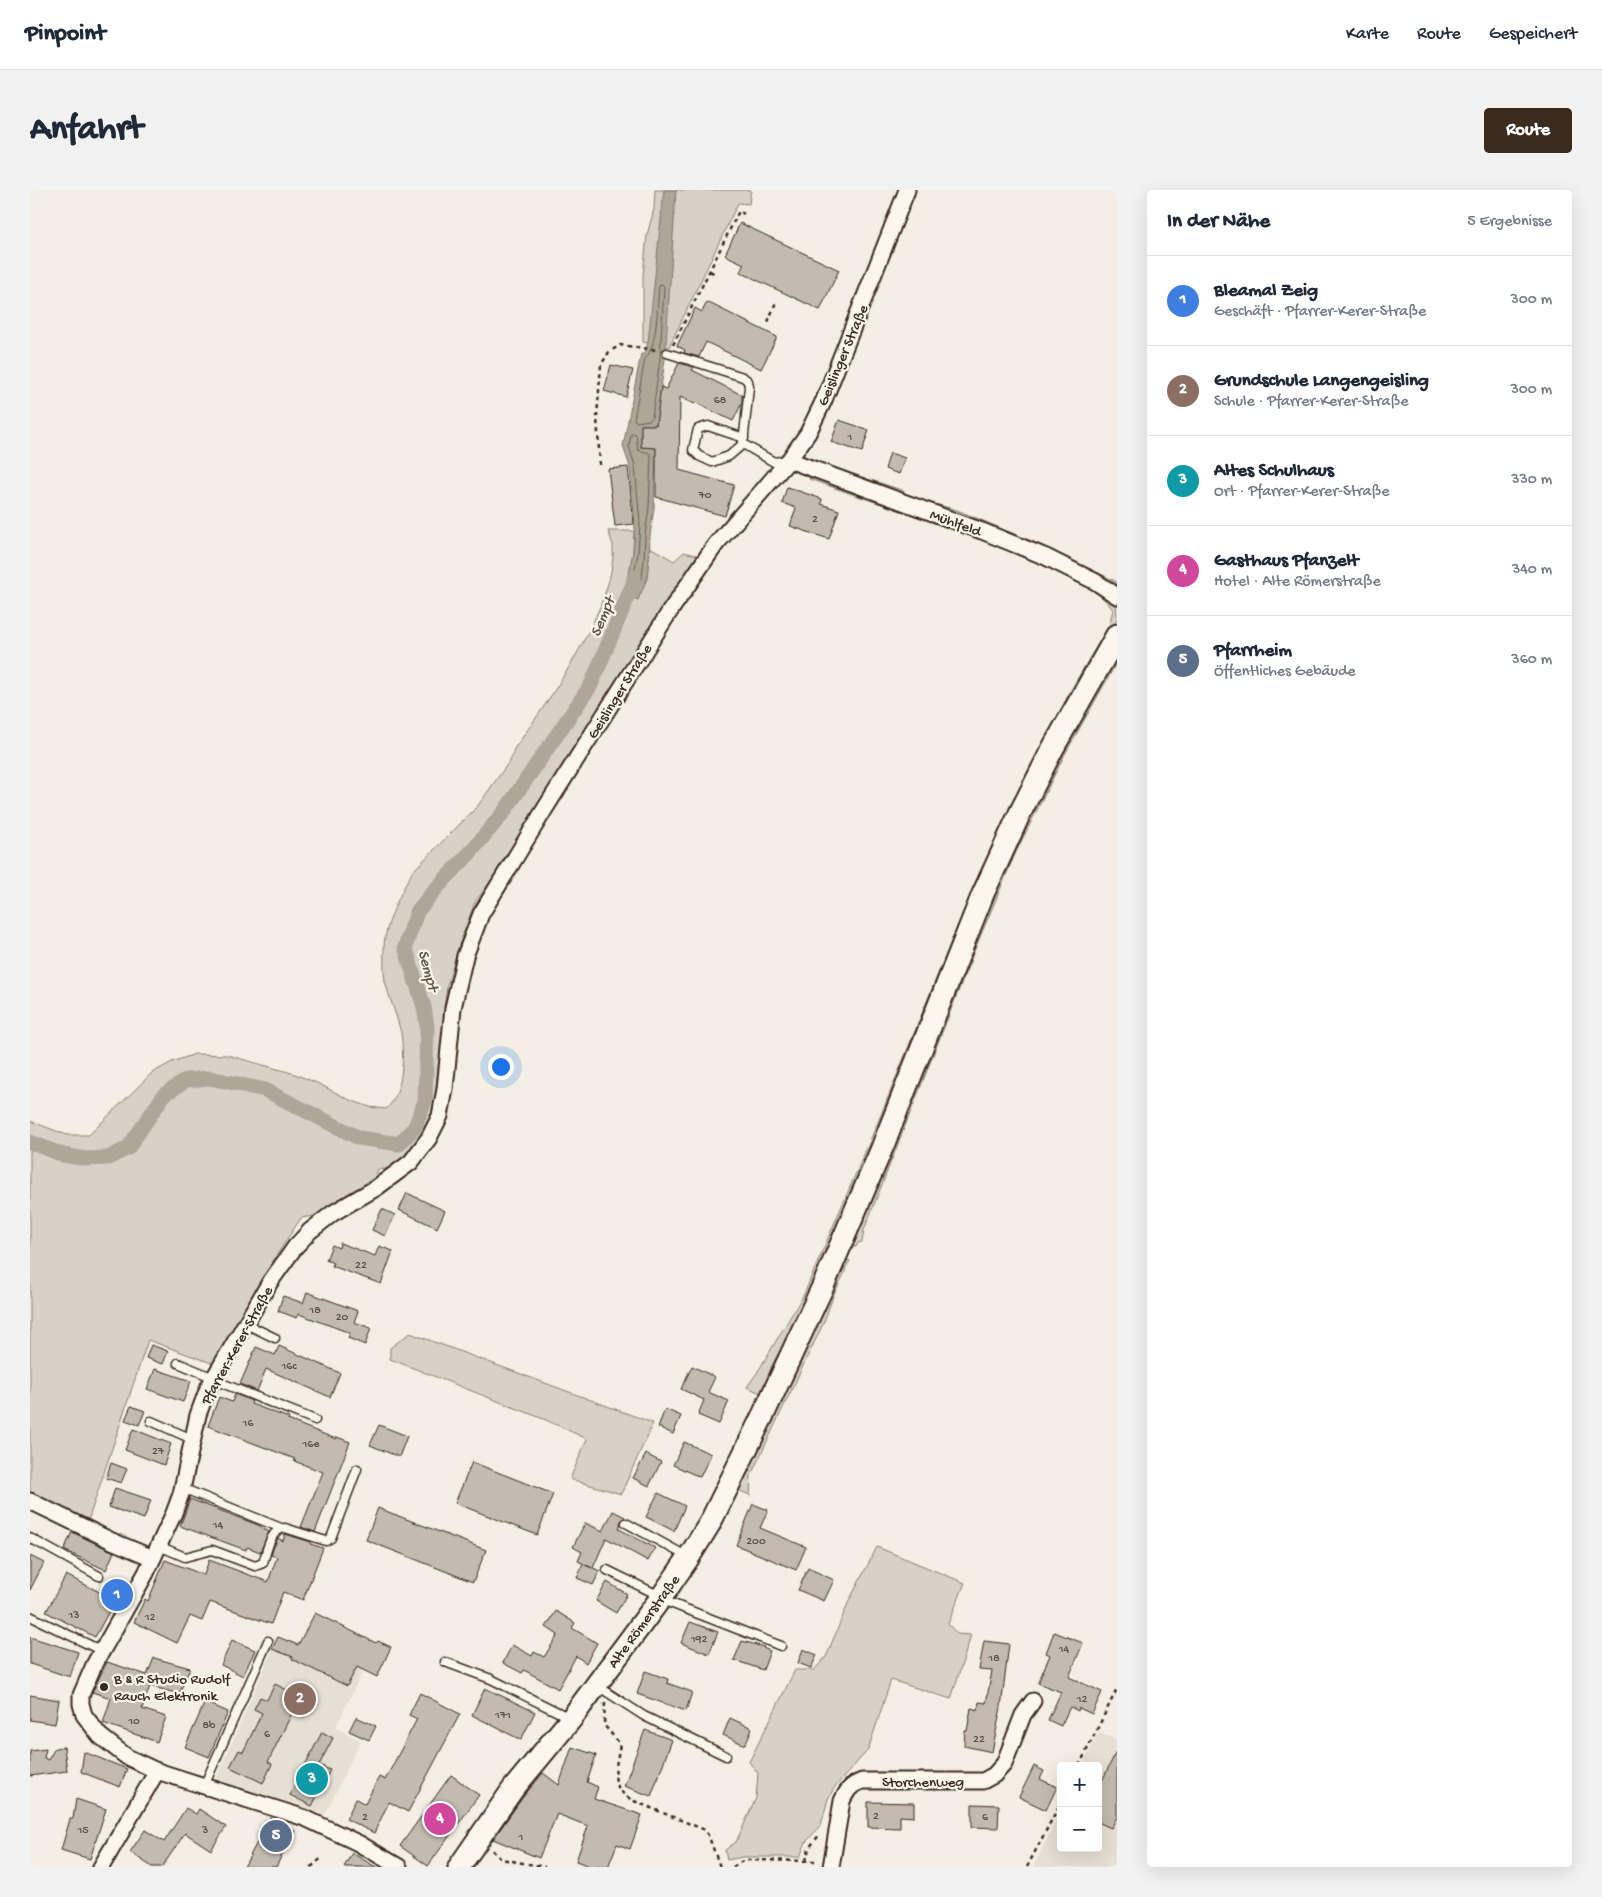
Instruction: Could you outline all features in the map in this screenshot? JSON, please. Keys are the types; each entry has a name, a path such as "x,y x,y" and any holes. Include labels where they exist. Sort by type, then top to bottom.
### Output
{"main road":[{"name":"Alte Römerstraße","path":"464,1866 513,1790 571,1719 600,1688 689,1557 710,1522 824,1284 882,1148 983,894 1020,813 1053,748 1117,635"}],"street":[{"name":"Geislinger Straße","path":"363,1196 411,1162 429,1138 440,1116 445,1089 453,1008 466,956 481,914 670,611 716,544 789,460 808,433 824,400 907,190"},
{"name":"Mühlfeld","path":"789,460 1036,553 1096,582 1117,596"},
{"name":"Pfarrer-Kerer-Straße","path":"363,1196 334,1213 310,1231 300,1242 270,1282 208,1388 198,1415 182,1488 174,1513 156,1552 94,1665 82,1695 81,1704 84,1715 100,1736 127,1757 157,1771 305,1818 358,1842 399,1867"},
{"path":"30,1501 112,1541 156,1552"},
{"name":"Storchenweg","path":"831,1864 842,1801 846,1791 852,1785 862,1782 983,1781 994,1775 1004,1764 1023,1715 1033,1701"},
{"path":"101,1867 157,1771"}],"lane":[{"path":"668,353 743,377 748,381 744,441 729,456 712,462 699,456 693,450 698,428 708,426 744,441 774,462 789,460"},
{"path":"246,1324 275,1338"},
{"path":"178,1363 233,1388 316,1420"},
{"path":"151,1421 192,1438"},
{"path":"182,1488 281,1528 326,1542 329,1540 357,1469"},
{"path":"626,1523 689,1557"},
{"path":"156,1552 185,1557 212,1550 255,1566 263,1563 274,1532 281,1528"},
{"path":"30,1538 99,1576"},
{"path":"607,1570 652,1592 660,1599 781,1646"},
{"path":"30,1616 102,1651"},
{"path":"204,1786 268,1641"},
{"path":"445,1662 498,1683 571,1719"},
{"path":"600,1688 644,1716 726,1756"}],"path":[{"path":"668,353 739,211 744,214"},
{"path":"710,271 715,274"},
{"path":"768,322 776,302"},
{"path":"600,465 597,417 601,365 609,352 620,345 645,348"},
{"path":"600,1688 604,1725 620,1744 617,1787 624,1795 634,1801 705,1830 720,1867"},
{"path":"1081,1762 1117,1689"},
{"path":"1027,1867 1058,1807"},
{"path":"491,1846 492,1851 501,1859 545,1867"},
{"path":"311,1867 323,1857"},
{"path":"733,1867 744,1860 831,1864"}],"shaded area":[{"path":"655,190 751,190 749,204 738,203 669,347 643,342 643,275 647,235 654,209"},
{"path":"827,466 902,490 910,497 957,510 1041,545 1117,582 1117,589"},
{"path":"811,473 1027,552 1116,602 1117,619 1068,704 815,1287 772,1365 763,1394 747,1387 804,1294 880,1117 963,912 1020,787 1072,688 1109,625 1113,610 1089,588 1051,567 956,530 809,479"},
{"path":"608,531 634,531 633,552 626,589 649,559 650,547 674,561 684,552 700,556 591,721 494,877 475,902 459,945 447,986 434,1106 425,1130 411,1156 391,1168 377,1170 377,1179 354,1190 314,1216 301,1218 276,1256 214,1364 148,1340 87,1524 30,1496 30,1121 67,1135 89,1135 152,1073 172,1062 195,1054 227,1055 292,1073 350,1100 370,1107 386,1109 396,1094 402,1062 401,1033 385,981 384,946 387,928 399,897 413,871 477,807 511,759 514,749 578,652 604,596 611,570 613,546"},
{"path":"1117,650 1117,662 1064,756 1016,852 975,949 864,1230 862,1242 858,1243 856,1247 850,1247 1020,831"},
{"path":"847,1260 850,1261 834,1294 823,1324 751,1475 750,1495 735,1489"},
{"path":"410,1333 653,1423 621,1494 570,1479 587,1439 546,1420 390,1359 390,1348"},
{"path":"877,1547 965,1583 948,1624 957,1634 971,1635 951,1699 891,1680 868,1750 834,1788 828,1799 821,1825 806,1842 800,1857 743,1857 727,1860 725,1850 736,1842 756,1798 758,1773 749,1762 795,1670 814,1670 826,1657 849,1601"},
{"path":"315,1613 376,1643 336,1727 360,1741 325,1815 287,1801 215,1781 278,1637 299,1645"},
{"path":"1099,1732 1117,1741 1117,1867 1033,1867 1057,1818 1057,1852 1102,1852 1102,1762 1084,1762"}],"water":[{"path":"664,190 676,190 665,359 656,425 641,425 641,447 656,448 654,508 647,579 638,600 625,594 633,552 635,524 630,467 623,446 641,354 644,354 648,342"}],"building":[{"path":"740,223 839,270 820,310 740,272 744,264 725,255"},
{"path":"707,302 777,337 761,369 706,342 699,357 684,353 685,350 677,346 695,308 702,312"},
{"path":"679,363 694,367 692,370 742,395 742,403 733,421 680,397 679,470 734,485 725,516 656,497 656,448 641,447 641,425 656,425 661,387 666,389"},
{"path":"611,365 633,370 626,397 604,391"},
{"path":"839,420 869,430 862,452 831,442"},
{"path":"890,453 905,458 899,474 885,469"},
{"path":"628,467 634,524 615,526 608,469"},
{"path":"787,487 822,499 821,504 839,510 829,539 790,526 796,508 782,503"},
{"path":"407,1193 445,1211 437,1228 399,1210"},
{"path":"382,1209 395,1215 385,1236 372,1230"},
{"path":"340,1243 375,1256 379,1246 393,1251 381,1284 332,1266 333,1263 326,1260 332,1245 339,1248"},
{"path":"307,1292 358,1311 354,1322 371,1328 365,1345 348,1338 350,1333 299,1314 297,1318 278,1311 283,1296 303,1303"},
{"path":"151,1345 168,1351 163,1364 146,1358"},
{"path":"279,1346 340,1373 330,1397 266,1369 257,1391 240,1384 256,1347 275,1355"},
{"path":"692,1366 715,1377 708,1392 729,1401 719,1424 698,1415 704,1400 681,1389"},
{"path":"155,1369 191,1381 183,1402 147,1389"},
{"path":"235,1394 252,1401 251,1404 289,1418 288,1420 336,1439 337,1437 350,1442 315,1532 301,1527 323,1472 294,1461 295,1459 208,1426 219,1397 232,1402"},
{"path":"131,1406 145,1411 139,1425 125,1420"},
{"path":"665,1409 681,1416 673,1434 658,1427"},
{"path":"379,1425 407,1436 399,1457 370,1445"},
{"path":"133,1429 171,1444 164,1465 125,1450"},
{"path":"684,1442 711,1454 700,1477 673,1465"},
{"path":"646,1454 661,1462 649,1486 633,1478"},
{"path":"472,1462 553,1494 537,1535 455,1503"},
{"path":"111,1463 127,1469 121,1483 106,1478"},
{"path":"115,1488 151,1500 144,1519 109,1507"},
{"path":"658,1493 685,1506 674,1531 646,1517"},
{"path":"190,1499 258,1525 269,1532 260,1552 247,1547 246,1550 180,1526"},
{"path":"753,1504 768,1510 760,1528 806,1547 796,1570 736,1545"},
{"path":"378,1508 486,1550 473,1582 366,1540"},
{"path":"613,1511 625,1517 621,1521 619,1529 655,1548 648,1561 606,1538 593,1568 600,1571 593,1585 577,1578 583,1564 592,1568 578,1561 582,1552 573,1547 585,1523 603,1531"},
{"path":"72,1532 114,1552 106,1570 64,1550"},
{"path":"285,1534 323,1548 303,1600 283,1592 271,1624 210,1602 202,1621 190,1616 177,1643 134,1622 145,1599 148,1601 165,1560 204,1575 209,1560 268,1582 277,1557 271,1555 273,1549 278,1538 283,1541"},
{"path":"30,1556 44,1563 30,1590"},
{"path":"808,1568 834,1580 824,1601 798,1590"},
{"path":"66,1575 115,1600 95,1637 46,1612"},
{"path":"607,1582 627,1594 616,1613 596,1601"},
{"path":"556,1611 575,1623 572,1628 597,1643 586,1663 576,1656 558,1689 524,1670 522,1673 503,1663 512,1645 532,1656 534,1652 544,1657 558,1635 546,1627"},
{"path":"315,1613 376,1643 378,1641 391,1647 377,1677 357,1667 347,1686 292,1659 293,1657 272,1649 278,1637 298,1645"},
{"path":"690,1622 718,1632 709,1654 681,1643"},
{"path":"1054,1632 1083,1643 1069,1677 1102,1692 1092,1714 1079,1708 1078,1711 1070,1707 1061,1726 1048,1720 1061,1692 1038,1683 1050,1655 1046,1653"},
{"path":"30,1637 78,1652 70,1677 30,1664"},
{"path":"232,1640 255,1650 243,1676 221,1665"},
{"path":"742,1641 764,1647 770,1651 763,1670 734,1660"},
{"path":"984,1641 1009,1644 1001,1707 992,1752 964,1746 965,1731 967,1731 971,1708 978,1710 979,1702 986,1703 992,1671 979,1670"},
{"path":"803,1649 817,1655 811,1668 798,1663"},
{"path":"154,1658 190,1668 179,1694 150,1686 142,1709 166,1717 157,1742 103,1723 111,1698 92,1692 107,1662 147,1675"},
{"path":"645,1671 668,1679 667,1683 692,1692 686,1711 637,1694"},
{"path":"275,1684 311,1702 304,1717 293,1711 268,1762 272,1764 263,1783 230,1767 239,1750 243,1752 262,1713 254,1709 260,1697 267,1700"},
{"path":"485,1688 535,1712 521,1740 472,1715"},
{"path":"420,1693 460,1714 408,1812 389,1802 374,1833 346,1819 356,1799 365,1804 379,1777 385,1780 417,1719 409,1715"},
{"path":"30,1695 59,1700 55,1724 30,1720"},
{"path":"205,1702 228,1712 209,1757 185,1747"},
{"path":"356,1717 376,1726 369,1740 349,1731"},
{"path":"730,1718 752,1728 745,1745 723,1735"},
{"path":"645,1730 672,1740 651,1796 624,1786"},
{"path":"322,1732 333,1738 319,1765 330,1770 312,1806 290,1795"},
{"path":"64,1747 67,1771 30,1776 30,1751 46,1749 44,1758 48,1760 55,1748"},
{"path":"572,1747 596,1755 587,1782 598,1787 594,1799 642,1815 630,1849 617,1844 608,1867 592,1867 576,1861 588,1826 557,1814 539,1858 493,1839 543,1773 559,1785"},
{"path":"1117,1750 1117,1817 1111,1828 1102,1824 1102,1781"},
{"path":"84,1752 127,1769 120,1787 81,1772"},
{"path":"1034,1766 1044,1771 1040,1779 1057,1787 1046,1810 1019,1797"},
{"path":"451,1775 479,1795 428,1866 400,1846"},
{"path":"76,1799 106,1809 90,1859 61,1850 70,1819 73,1819"},
{"path":"868,1802 914,1803 914,1817 900,1816 900,1828 868,1827"},
{"path":"972,1804 999,1805 998,1828 972,1827"},
{"path":"186,1808 196,1814 199,1809 226,1827 211,1850 185,1833 162,1867 152,1867 130,1852 145,1830 164,1842"},
{"path":"270,1818 295,1831 276,1867 244,1867"},
{"path":"352,1853 376,1867 344,1867"}],"waterway":[{"name":"Sempt","path":"30,1142 63,1155 86,1159 108,1158 128,1148 164,1095 186,1080 210,1078 265,1090 359,1138 399,1144 415,1127 425,1101 427,1026 424,1007 405,947 417,912 504,812 591,685 633,584 634,577"}],"place":[{"name":"Bleamal Zeig","path":"117,1595"},
{"name":"B & R Studio Rudolf Rauch Elektronik","path":"104,1687"},
{"name":"Grundschule Langengeisling","path":"300,1699"},
{"name":"Altes Schulhaus","path":"312,1779"},
{"name":"Gasthaus Pfanzelt","path":"440,1819"},
{"name":"Pfarrheim","path":"276,1836"}]}
